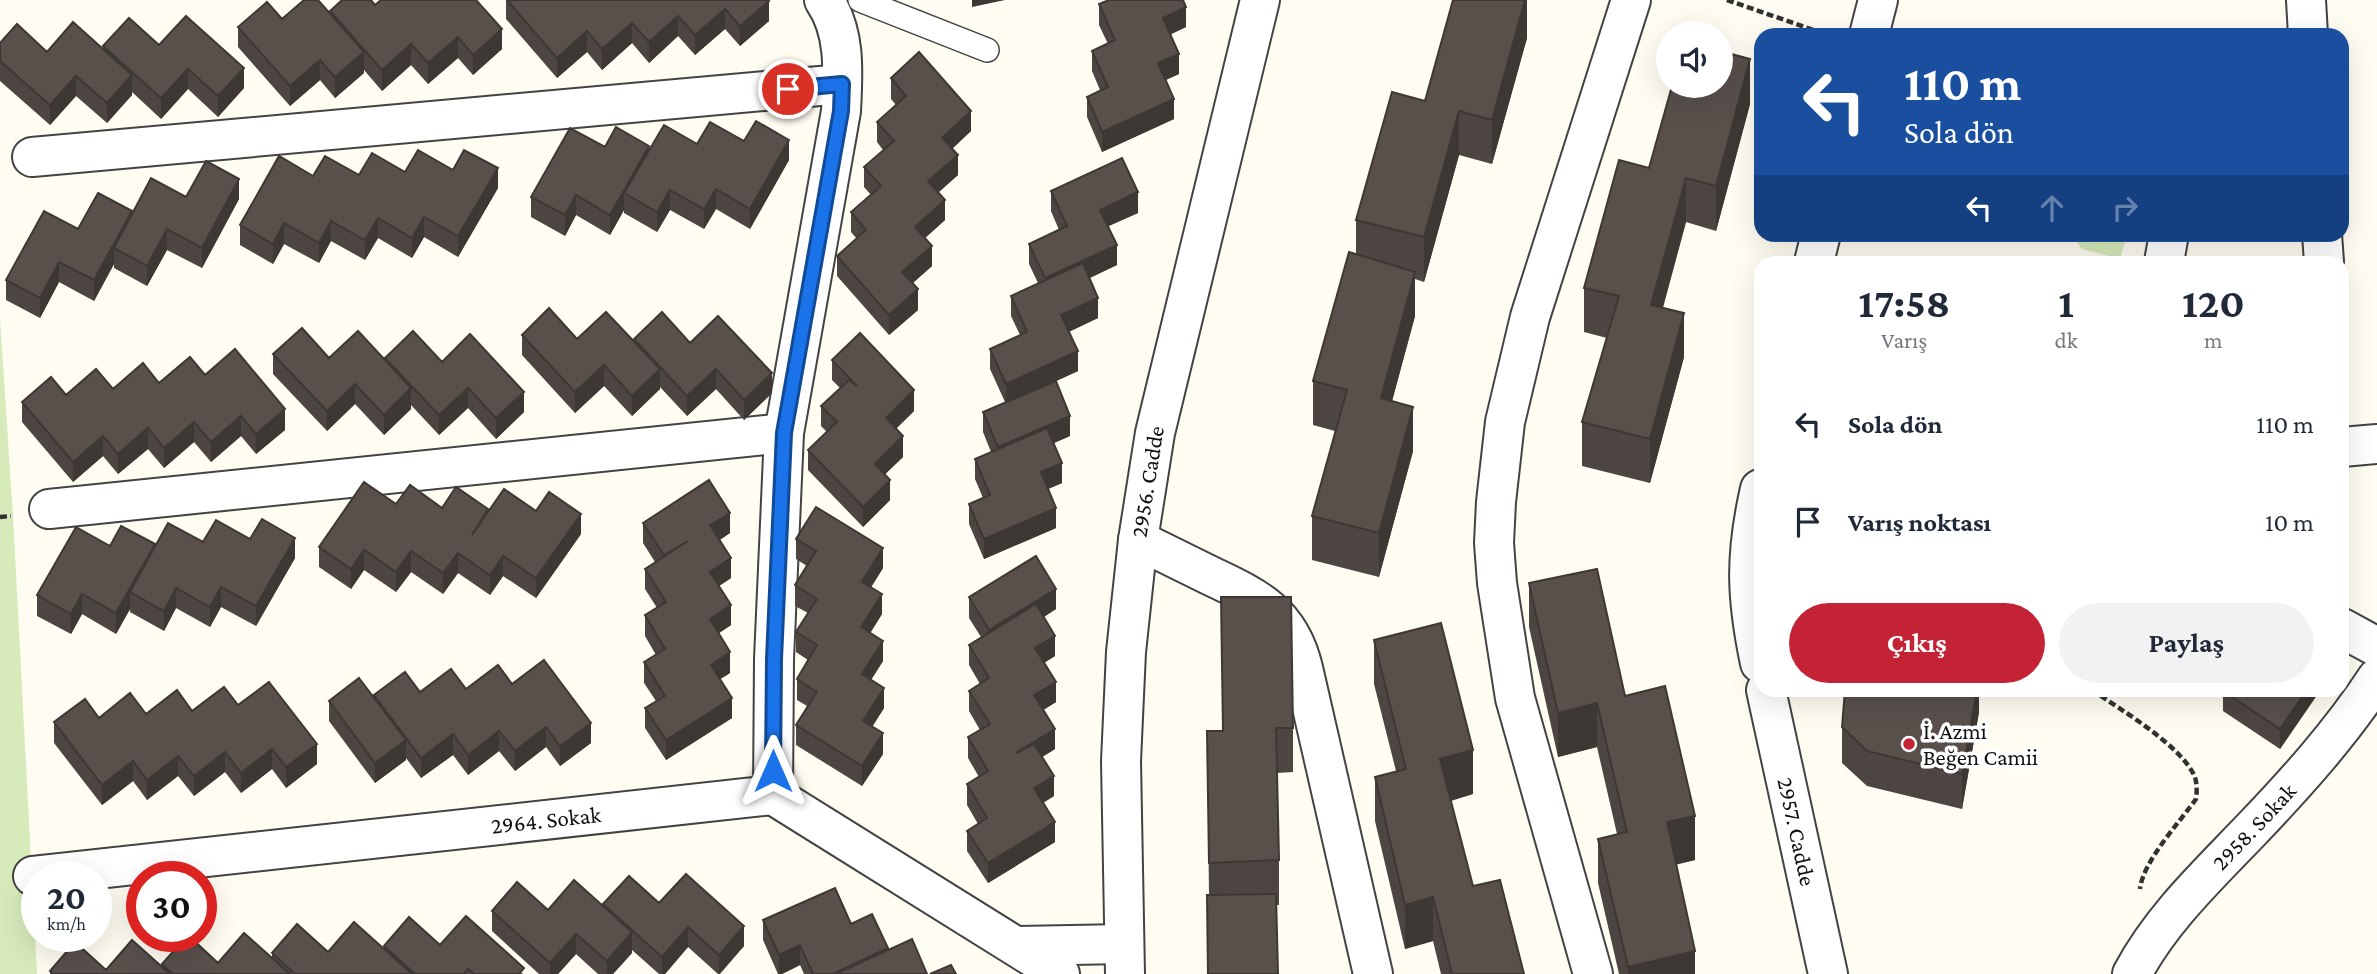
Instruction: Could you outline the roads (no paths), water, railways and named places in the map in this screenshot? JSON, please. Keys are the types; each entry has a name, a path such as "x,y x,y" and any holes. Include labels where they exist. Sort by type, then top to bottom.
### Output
{"street":[{"path":"824,0 831,11 842,59 841,111 784,433 774,659 773,795 1060,974"},
{"name":"2956. Cadde","path":"1124,959 1122,733 1126,652 1138,540 1157,421 1260,0"},
{"path":"1593,974 1515,698 1497,583 1494,543 1505,422 1530,317 1631,0"},
{"path":"1871,28 1878,0"},
{"path":"2306,0 2308,28"},
{"path":"32,157 842,84"},
{"path":"49,509 784,433"},
{"path":"2349,446 2377,444"},
{"path":"1754,515 1750,612 1754,632"},
{"path":"1138,540 1248,594 1277,616 1294,640 1303,668 1373,974"},
{"path":"2349,632 2377,647"},
{"name":"2958. Sokak","path":"2132,974 2158,933 2218,864 2301,776 2340,730 2377,678"},
{"name":"2957. Cadde","path":"1768,697 1828,974"},
{"name":"2964. Sokak","path":"112,867 773,795"},
{"path":"1018,946 1124,959"}],"lane":[{"path":"860,0 987,50"}],"place":[{"name":"İ. Azmi Beğen Camii","path":"1909,744"}]}
